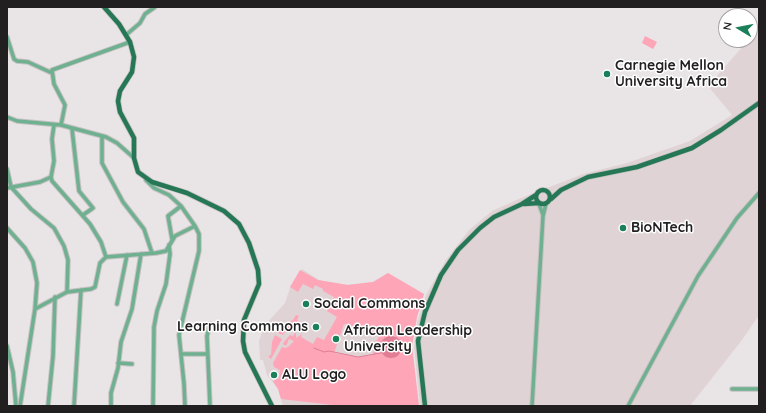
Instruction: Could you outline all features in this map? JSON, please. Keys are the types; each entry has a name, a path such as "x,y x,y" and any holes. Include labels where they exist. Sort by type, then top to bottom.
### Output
{"main road":[{"path":"104,7 119,24 126,35 130,42 134,57 134,66 129,79 120,91 119,106 134,138 134,158 138,172 146,180 187,193 216,206 232,217 244,232 255,259 260,279 258,290 244,320 243,341 245,352 272,406"},
{"path":"522,204 546,204 561,190 588,178 637,167 692,148 722,130 759,103"},
{"path":"425,406 418,341 425,312 441,275 458,250 474,233 494,217 522,204 542,190 561,190"},
{"path":"547,191 551,199"},
{"path":"536,195 539,203"}],"street":[{"path":"126,35 140,23 146,14 155,7"},
{"path":"7,37 14,59 17,61 28,62 52,73"},
{"path":"61,126 64,102 56,89 52,73 55,68 130,42"},
{"path":"7,117 17,121 54,124 102,136 112,140 134,158"},
{"path":"54,124 52,139 54,161 51,177 55,186 83,215 96,234 106,257"},
{"path":"72,129 79,191 93,208 83,215"},
{"path":"102,136 102,163 123,202 144,229 152,254"},
{"path":"7,169 9,187 31,209 54,228 64,246 68,260 67,292"},
{"path":"9,187 40,182 51,177"},
{"path":"146,180 154,188 169,195 181,206 199,234 199,252 180,326 185,406"},
{"path":"628,406 698,276 737,218 759,193"},
{"path":"539,203 543,216"},
{"path":"532,406 543,216 546,204"},
{"path":"172,239 168,216 181,206"},
{"path":"35,308 67,292 96,287 100,263 106,257 152,254 166,251 172,239 195,226"},
{"path":"7,228 25,248 33,262 37,283 35,308 20,406"},
{"path":"153,406 154,327 157,311 166,284 170,254 169,245"},
{"path":"111,406 111,393 121,342 132,309 141,254"},
{"path":"117,304 127,255"},
{"path":"74,406 81,290"},
{"path":"48,406 53,356 55,297"},
{"path":"210,406 210,380 206,354 209,326 213,324 221,327"},
{"path":"7,346 12,369 16,406"},
{"path":"181,354 206,354"},
{"path":"118,363 132,364"},
{"path":"7,371 12,369"},
{"path":"732,389 759,389"}],"shaded area":[{"path":"759,28 759,315 742,340 690,406 420,406 414,347 417,322 426,295 446,260 469,230 492,211 521,198 583,174 627,163 690,141 732,115 708,86 741,48 758,48"},
{"path":"645,36 657,42 653,49 642,43"},
{"name":"African Leadership University","path":"302,269 319,280 343,285 373,282 388,273 424,294 417,317 412,346 419,406 283,406 278,389 267,375 263,360 260,360 259,341 265,325 285,303 290,288"},
{"name":"African Leadership University","path":"300,270 318,280 348,285 373,282 388,273 424,294 417,317 412,346 419,406 341,406 281,399 278,389 273,381 279,378 280,370 274,367 273,363 282,347 288,347 294,341 289,339 286,346 283,344 284,342 290,335 293,336 296,331 296,338 302,334 301,337 313,344 317,337 324,340 337,317 327,311 334,297 323,291 323,289 315,285 313,289 303,284 298,292 290,287","holes":["344,324 380,335 374,344 373,355 358,357 334,353","390,335 394,335 403,347 400,354 391,358 382,354 380,346 383,339"]},
{"path":"296,315 299,316 297,320 300,322 299,324 295,322 291,329 287,328 283,335 276,332 293,320"},
{"path":"275,335 282,339 271,359 268,356 271,355 272,342"},
{"path":"387,336 395,336 402,343 402,351 395,358 387,358 380,351 380,343"}],"waterway":[{"path":"314,348 324,352 329,351 358,357 381,353"}],"place":[{"name":"Carnegie Mellon University Africa","path":"607,74"},
{"name":"BioNTech","path":"623,228"},
{"name":"Social Commons","path":"306,304"},
{"name":"Learning Commons","path":"316,327"},
{"name":"African Leadership University","path":"336,339"},
{"name":"ALU Logo","path":"274,375"}]}
